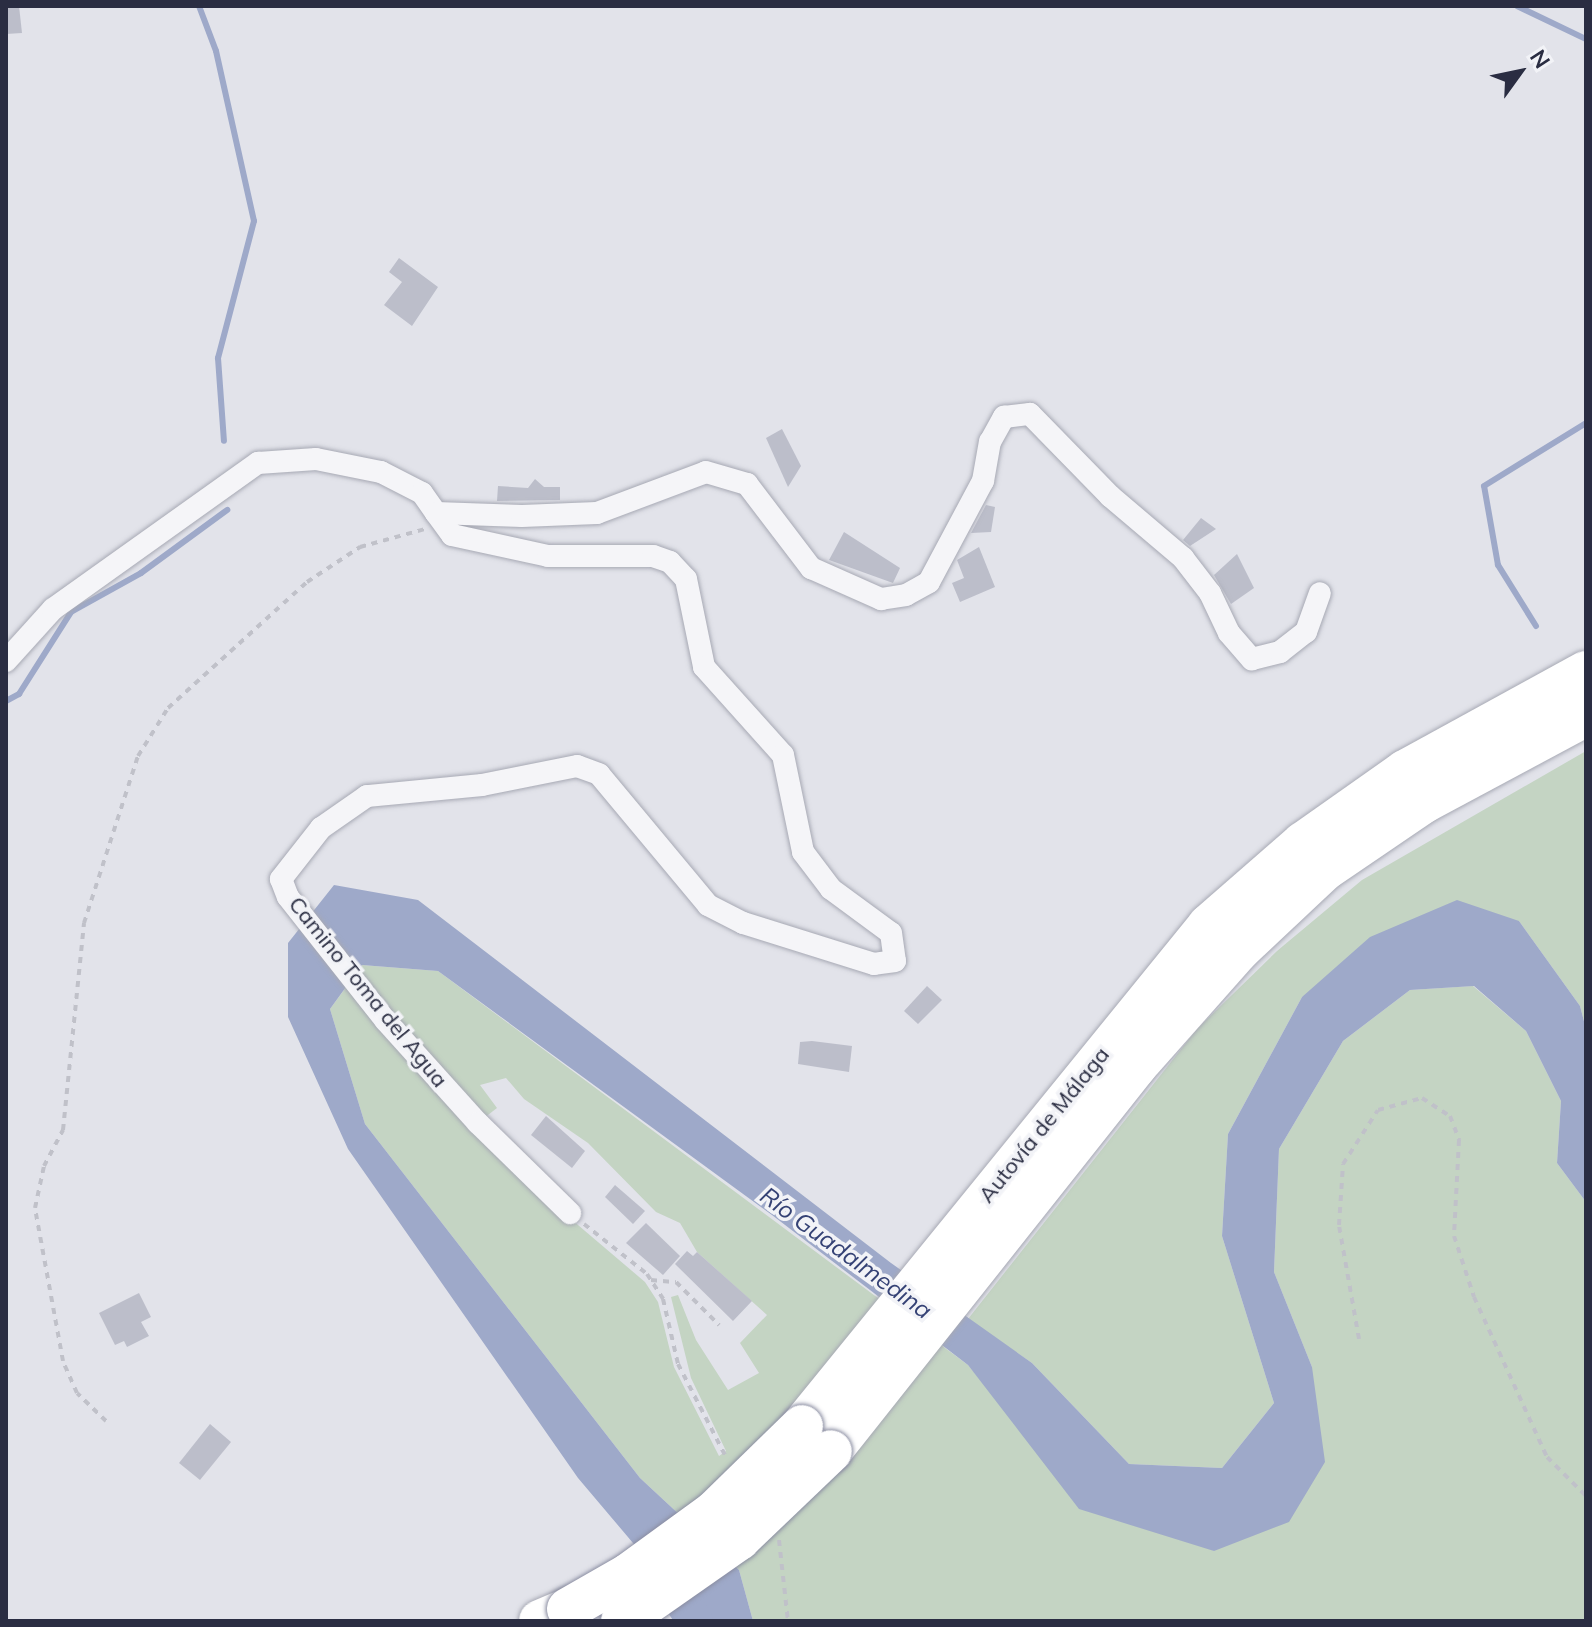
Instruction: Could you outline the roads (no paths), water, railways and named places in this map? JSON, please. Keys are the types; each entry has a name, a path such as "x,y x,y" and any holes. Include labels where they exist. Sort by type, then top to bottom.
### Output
{"highway":[{"name":"Autovía de Málaga","path":"622,1621 739,1539 978,1236 1209,925 1303,843 1405,771 1586,672"},
{"name":"Autovía de Málaga","path":"978,1236 1240,949 1324,870 1424,802 1586,715"},
{"name":"Autovía de Málaga","path":"554,1615 629,1574 816,1439"}],"street":[{"path":"6,661 53,609 258,463 316,459 381,472 422,493 436,513 597,513 706,472 747,484 811,568 881,599 906,595 929,582 983,481 990,442 1004,417 1030,414 1110,496 1183,558 1210,593 1229,633 1252,659 1280,652 1306,632 1320,593"},
{"name":"Camino Toma del Agua","path":"436,513 452,535 548,556 653,556 670,562 686,579 704,667 783,755 803,852 831,889 891,933 895,961 874,964 743,923 708,905 599,774 577,766 482,785 367,796 313,838 281,879 288,897 386,1021 478,1123 570,1213"}],"water":[{"path":"334,885 418,900 891,1263 1032,1363 1129,1464 1222,1468 1274,1403 1222,1236 1228,1134 1302,997 1370,937 1457,900 1519,921 1580,1006 1586,1029 1586,1202 1557,1163 1561,1101 1526,1031 1474,986 1410,990 1343,1041 1279,1149 1274,1272 1312,1367 1325,1462 1289,1522 1214,1551 1079,1509 968,1365 772,1215 438,971 362,965 330,1009 365,1124 640,1478 739,1570 753,1621 692,1621 688,1608 578,1478 348,1149 288,1017 288,943"}],"waterway":[{"path":"199,6 216,51 254,221 218,358 224,441"},
{"path":"1517,6 1586,39"},
{"path":"1536,626 1498,565 1484,486 1586,423"},
{"path":"6,701 19,694 71,612 141,573 227,510"},
{"name":"Río Guadalmedina","path":"658,1565 695,1621"}]}
